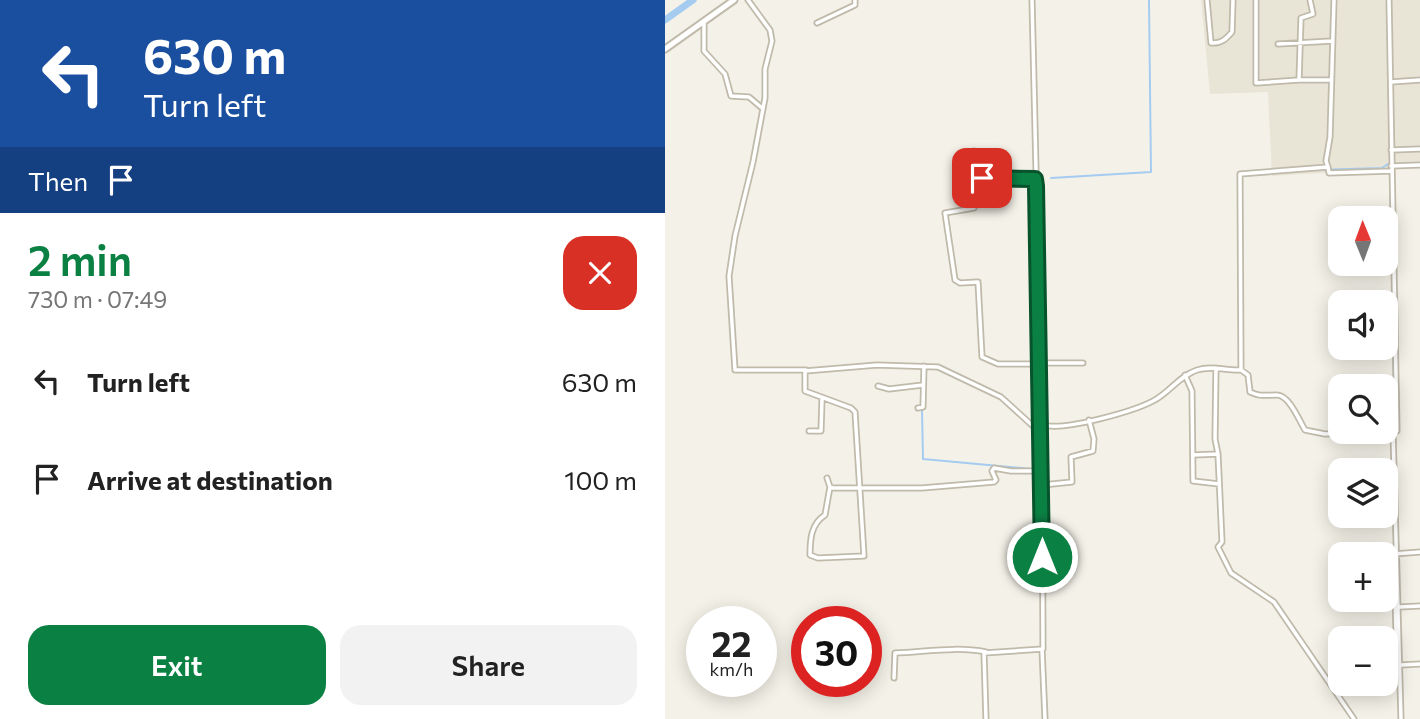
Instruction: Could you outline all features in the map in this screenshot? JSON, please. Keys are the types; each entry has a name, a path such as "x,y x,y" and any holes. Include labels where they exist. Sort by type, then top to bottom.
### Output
{"street":[{"path":"665,49 734,0"},
{"path":"748,0 772,36 762,107 729,276 734,370 808,370 877,365 938,367 1001,397 1034,427 1041,430"},
{"path":"817,23 855,5 855,0"},
{"path":"1032,0 1035,179 1038,195 1037,279 1042,424 1042,649 1045,719"},
{"path":"1207,0 1211,43 1214,44 1224,41 1232,32 1233,0"},
{"path":"1256,0 1256,83 1330,80"},
{"path":"1299,80 1301,18 1313,14 1310,0"},
{"path":"1335,0 1330,80 1329,173 1420,165"},
{"path":"1389,0 1394,374"},
{"path":"704,21 704,51 725,74 731,96 749,97 762,107"},
{"path":"1279,44 1332,41"},
{"path":"1391,82 1420,80"},
{"path":"1391,150 1420,149"},
{"path":"974,151 974,209 945,213 955,280 960,283 978,282 982,357 998,364 1083,363"},
{"path":"1241,370 1238,177 1240,174 1328,167"},
{"path":"974,179 1035,179"},
{"path":"918,408 923,407 924,366"},
{"path":"1216,368 1215,439 1222,542 1218,551 1231,573 1273,603 1354,719"},
{"path":"1042,424 1048,427 1133,409 1155,400 1185,375 1199,369 1216,368 1241,370 1248,375 1249,392 1259,397 1279,395 1285,398 1305,429 1328,434"},
{"path":"808,370 803,375 804,389 822,399 854,410 864,556 813,557 809,550 816,522 825,515 830,486 827,478"},
{"path":"1185,375 1192,391 1194,483 1220,485"},
{"path":"879,386 889,389 923,385"},
{"path":"809,431 821,431 822,399"},
{"path":"1042,485 1072,482 1071,457 1093,451 1094,439 1089,420"},
{"path":"1395,444 1398,542"},
{"path":"1193,455 1218,454"},
{"path":"830,486 946,487 994,482 994,468 1041,471"},
{"path":"1401,719 1398,552 1420,551"},
{"path":"1399,607 1420,606"},
{"path":"894,678 895,653 918,652 927,648 986,652 1042,649"},
{"path":"986,652 986,719"},
{"path":"1400,665 1420,664"}],"shaded area":[{"path":"1201,0 1420,0 1420,167 1272,176 1268,92 1210,94"}],"waterway":[{"path":"665,20 693,0"},
{"path":"1051,178 1151,172 1149,0"},
{"path":"1388,43 1395,450"},
{"path":"1314,170 1382,168 1388,164"},
{"path":"1248,175 1271,174"},
{"path":"1034,185 1039,363"},
{"path":"1243,325 1243,347"},
{"path":"921,389 921,404"},
{"path":"922,410 923,459 1032,469"}],"route":[{"path":"982,178 1035,179 1038,195 1042,557"}]}
